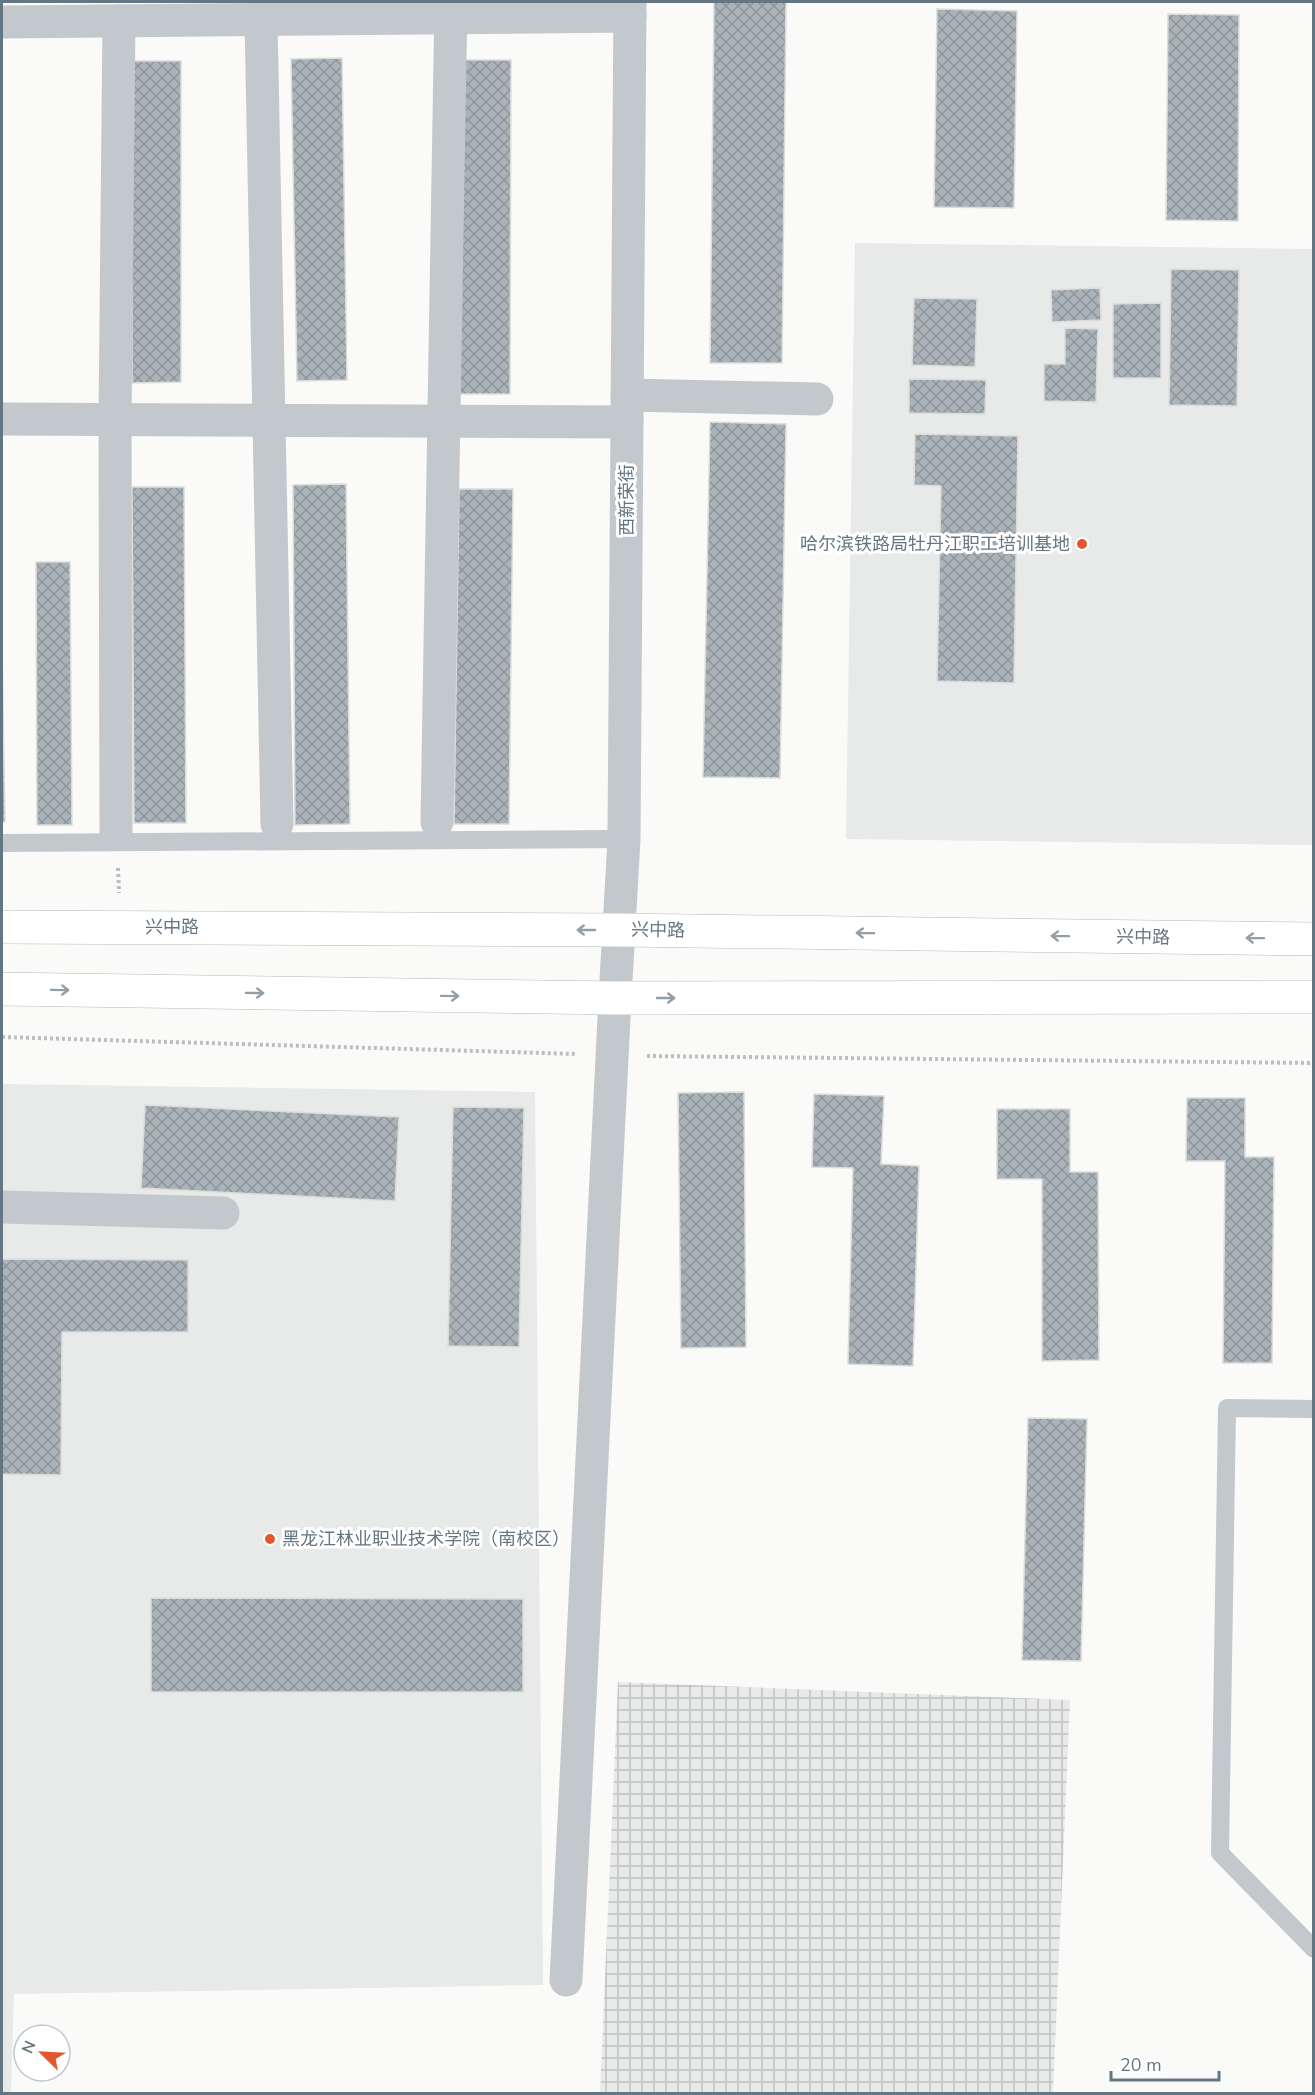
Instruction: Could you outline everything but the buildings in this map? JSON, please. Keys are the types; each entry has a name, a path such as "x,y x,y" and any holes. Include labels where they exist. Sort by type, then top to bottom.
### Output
{"highway":[{"name":"兴中路","path":"2,927 619,930 1314,939"},
{"path":"2,989 615,998 1314,997"}],"street":[{"path":"2,22 261,20 451,10 630,9"},
{"name":"西新荣街","path":"566,1980 624,839 630,9"},
{"path":"437,822 451,10"},
{"path":"261,20 277,824"},
{"path":"116,834 115,420 119,21"},
{"path":"2,419 444,421 818,399"},
{"path":"2,1207 223,1213"}],"lane":[{"path":"2,843 624,839"},
{"path":"1314,1409 1227,1408 1220,1853 1314,1949"}],"path":[{"path":"116,834 120,926"},
{"path":"2,1037 581,1054"},
{"path":"638,1055 1314,1063"}],"shaded area":[{"name":"哈尔滨铁路局牡丹江职工培训基地","path":"855,243 1313,249 1313,845 846,839"},
{"name":"黑龙江林业职业技术学院（南校区）","path":"2,1084 535,1092 543,1985 14,1994 11,2093 2,2094"},
{"path":"618,1682 1070,1700 1053,2093 600,2093"}],"place":[{"name":"哈尔滨铁路局牡丹江职工培训基地","path":"1082,544"},
{"name":"黑龙江林业职业技术学院（南校区）","path":"270,1539"}]}
